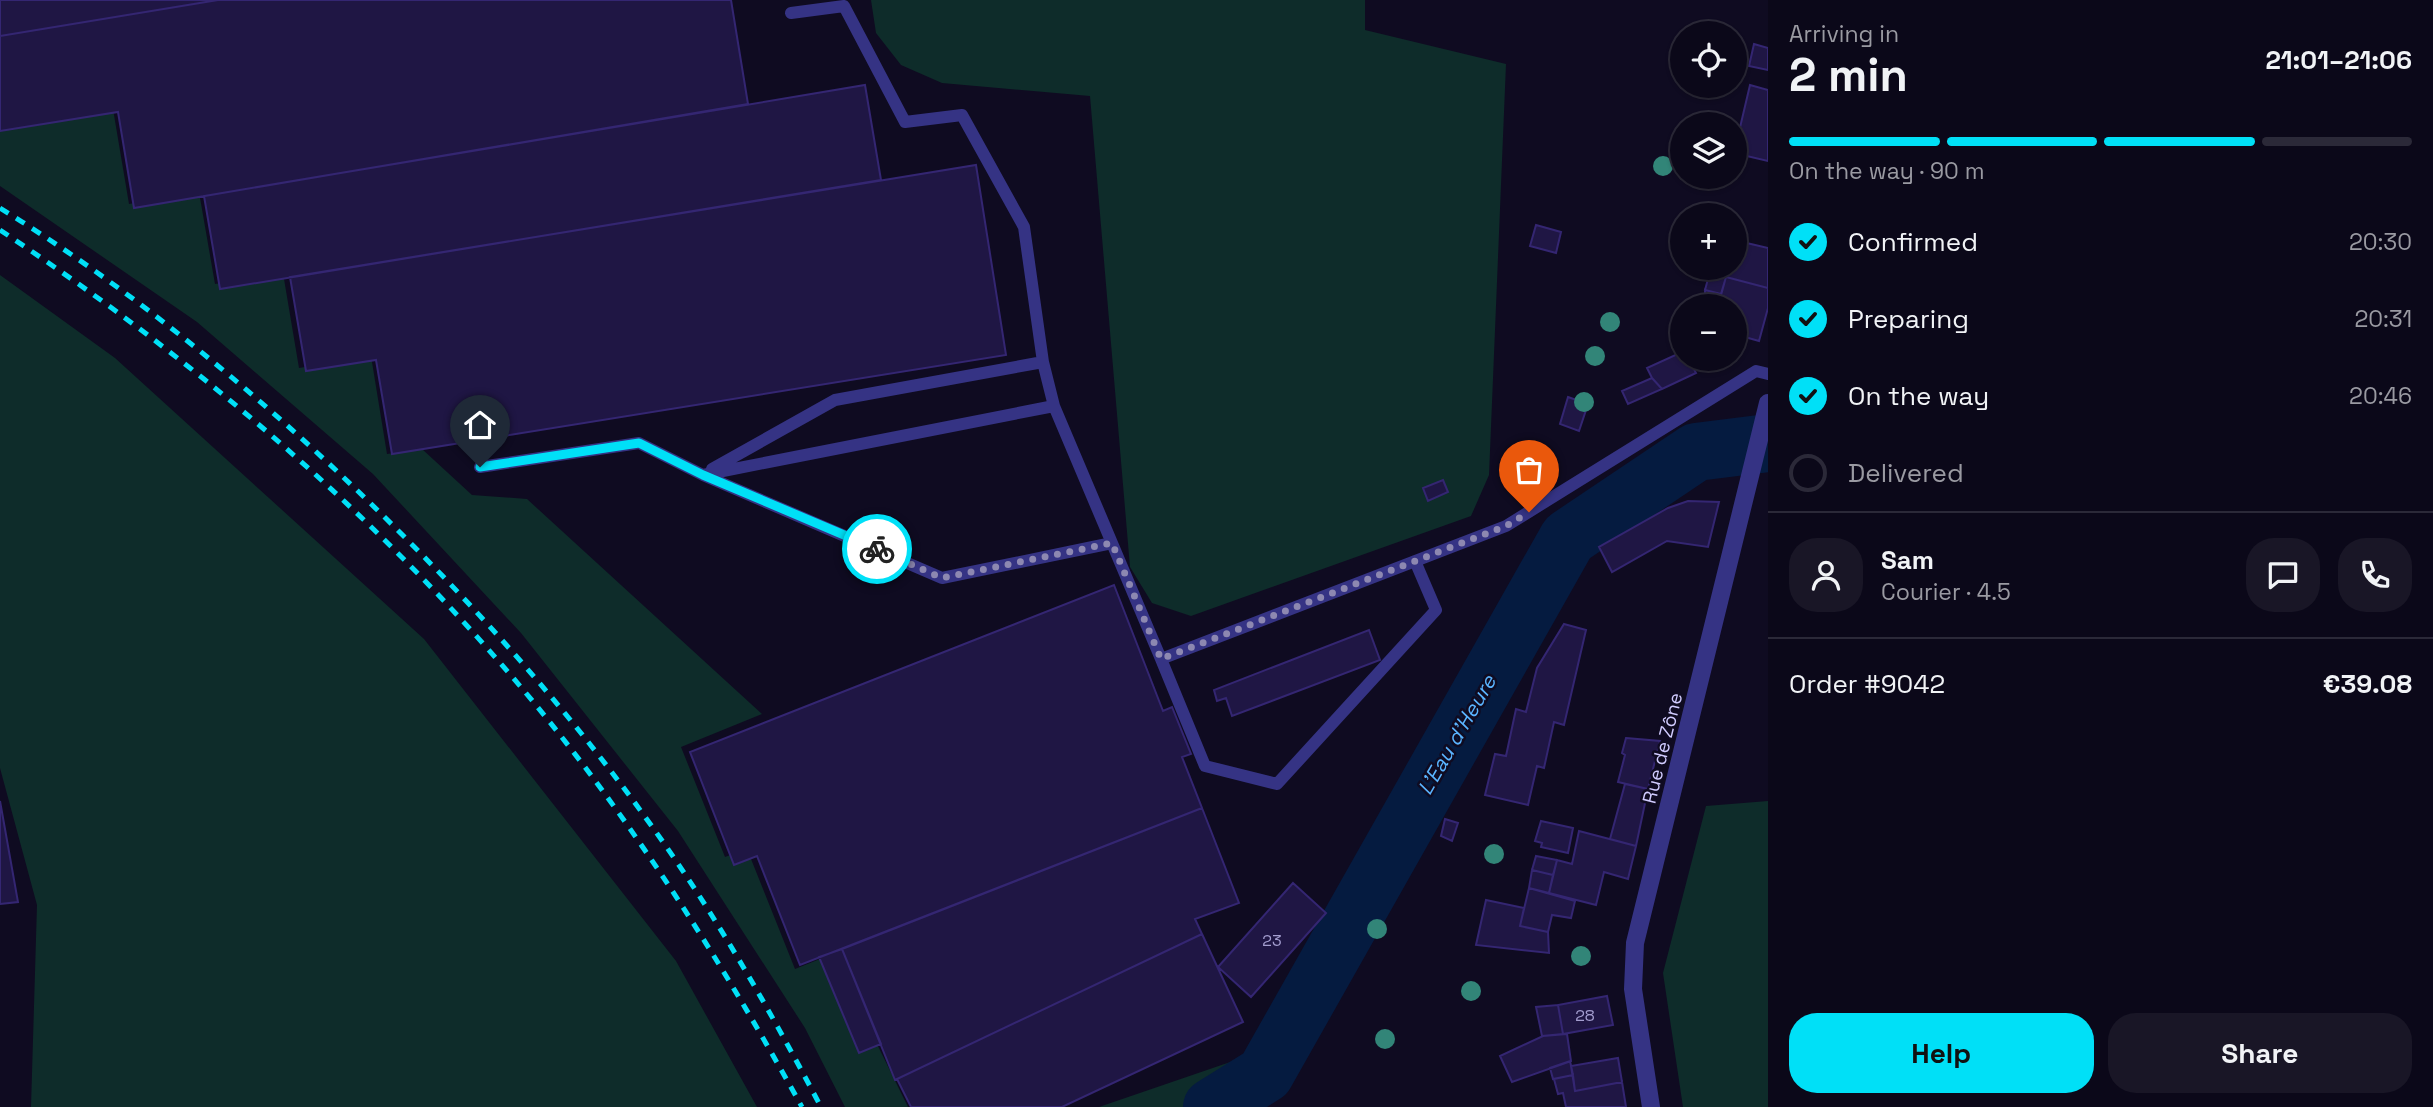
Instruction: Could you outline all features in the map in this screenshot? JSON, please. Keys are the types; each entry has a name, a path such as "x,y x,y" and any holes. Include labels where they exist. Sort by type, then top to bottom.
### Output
{"street":[{"name":"Rue de Zône","path":"1651,1107 1633,989 1635,943 1767,406"}],"lane":[{"path":"791,13 844,6 905,122 962,116 1024,228 1043,362 1054,406 1205,766 1277,784 1436,610 1415,561"},
{"path":"703,475 835,400 1043,362"},
{"path":"1161,659 1506,526 1756,371 1768,374"},
{"path":"703,475 1054,406"},
{"path":"480,467 639,443 703,475 942,578 1112,543"}],"green space":[{"path":"871,0 1365,0 1365,30 1506,64 1489,475 1471,516 1191,616 1152,603 1130,567 1090,96 942,83 901,65 876,33"},
{"path":"113,109 129,204 199,192 215,284 283,273 299,368 371,356 387,454 422,449 472,495 527,499 762,714 681,747 725,857 747,849 795,969 840,951 874,1038 908,1107 845,1107 805,1028 678,831 521,633 373,474 197,322 0,186 0,128"},
{"path":"0,275 115,358 424,639 676,961 757,1107 31,1107 37,905 0,768"},
{"path":"1768,801 1768,1107 1683,1107 1663,973 1706,806"},
{"path":"1242,1058 1253,1107 1099,1107"}],"building":[{"path":"0,0 218,0 0,36"},
{"path":"218,0 731,0 748,104 134,208 118,112 0,131 0,36"},
{"path":"1754,44 1768,48 1768,70 1749,66"},
{"path":"865,85 881,180 220,289 204,196"},
{"path":"1750,85 1768,90 1768,161 1747,156 1747,112 1744,112"},
{"path":"976,165 1006,355 392,454 376,360 306,371 290,277"},
{"path":"1536,225 1561,232 1556,253 1530,246"},
{"path":"1747,243 1768,248 1768,288 1737,280 1747,280"},
{"path":"1708,280 1725,280 1721,294 1705,290"},
{"path":"1725,280 1737,280 1768,288 1768,308 1759,341 1747,338 1747,294 1721,294"},
{"path":"1705,290 1721,294 1705,294"},
{"path":"1670,357 1670,371 1696,373 1662,389 1647,368"},
{"path":"1652,378 1662,389 1628,404 1622,391"},
{"path":"1568,397 1588,404 1579,431 1560,424"},
{"path":"1443,480 1448,492 1428,501 1423,488"},
{"path":"1688,501 1719,502 1708,547 1667,541 1612,572 1599,547 1668,508"},
{"path":"1114,585 1163,711 1172,707 1191,754 1182,757 1202,808 800,965 757,856 734,865 690,752"},
{"path":"1564,624 1586,630 1564,725 1554,722 1544,768 1537,766 1528,805 1485,795 1495,754 1506,756 1516,709 1526,712 1537,668"},
{"path":"1369,630 1380,660 1232,716 1226,698 1217,701 1214,690"},
{"path":"1626,738 1660,741 1648,789 1618,782"},
{"path":"1625,784 1648,789 1636,846 1610,839"},
{"path":"0,801 18,902 0,904"},
{"path":"1202,808 1239,903 1195,919 1202,934 895,1080 842,949"},
{"path":"1445,819 1458,823 1452,841 1441,836"},
{"path":"1541,821 1573,828 1568,853 1541,847 1542,843 1535,841"},
{"path":"1579,831 1636,846 1628,879 1604,872 1596,905 1549,893 1557,860 1572,864"},
{"path":"1536,856 1557,860 1553,875 1532,870"},
{"path":"1532,870 1553,875 1549,893 1529,888"},
{"path":"1293,883 1326,913 1251,997 1218,967"},
{"path":"1529,888 1575,901 1571,918 1552,915 1548,932 1520,926"},
{"path":"1486,900 1524,908 1520,926 1548,932 1549,953 1476,945"},
{"path":"1202,934 1243,1022 1062,1107 911,1107 897,1079"},
{"path":"842,949 881,1044 859,1053 819,957"},
{"path":"1607,996 1613,1025 1563,1034 1558,1005"},
{"path":"1558,1005 1563,1034 1542,1036 1536,1007"},
{"path":"1567,1034 1571,1061 1512,1082 1500,1056 1543,1036"},
{"path":"1618,1058 1622,1082 1575,1091 1571,1066"},
{"path":"1570,1061 1573,1075 1553,1079 1550,1068"},
{"path":"1573,1075 1575,1091 1622,1082 1626,1107 1566,1107 1563,1093 1558,1094 1554,1079"}],"waterway":[{"name":"L'Eau d'Heure","path":"1212,1107 1265,1074 1568,538 1696,452 1768,443"}],"railway":[{"path":"0,208 46,237 134,300 261,402 385,517 470,605 590,744 663,842 746,972 821,1107"},
{"path":"0,230 142,330 210,384 340,498 403,558 463,621 560,735 636,837 706,943 802,1107"}],"way so far":[{"path":"877,549 942,578 1112,543 1161,659 1506,526 1529,512"}],"route":[{"path":"480,467 639,443 703,475 877,549"}]}
